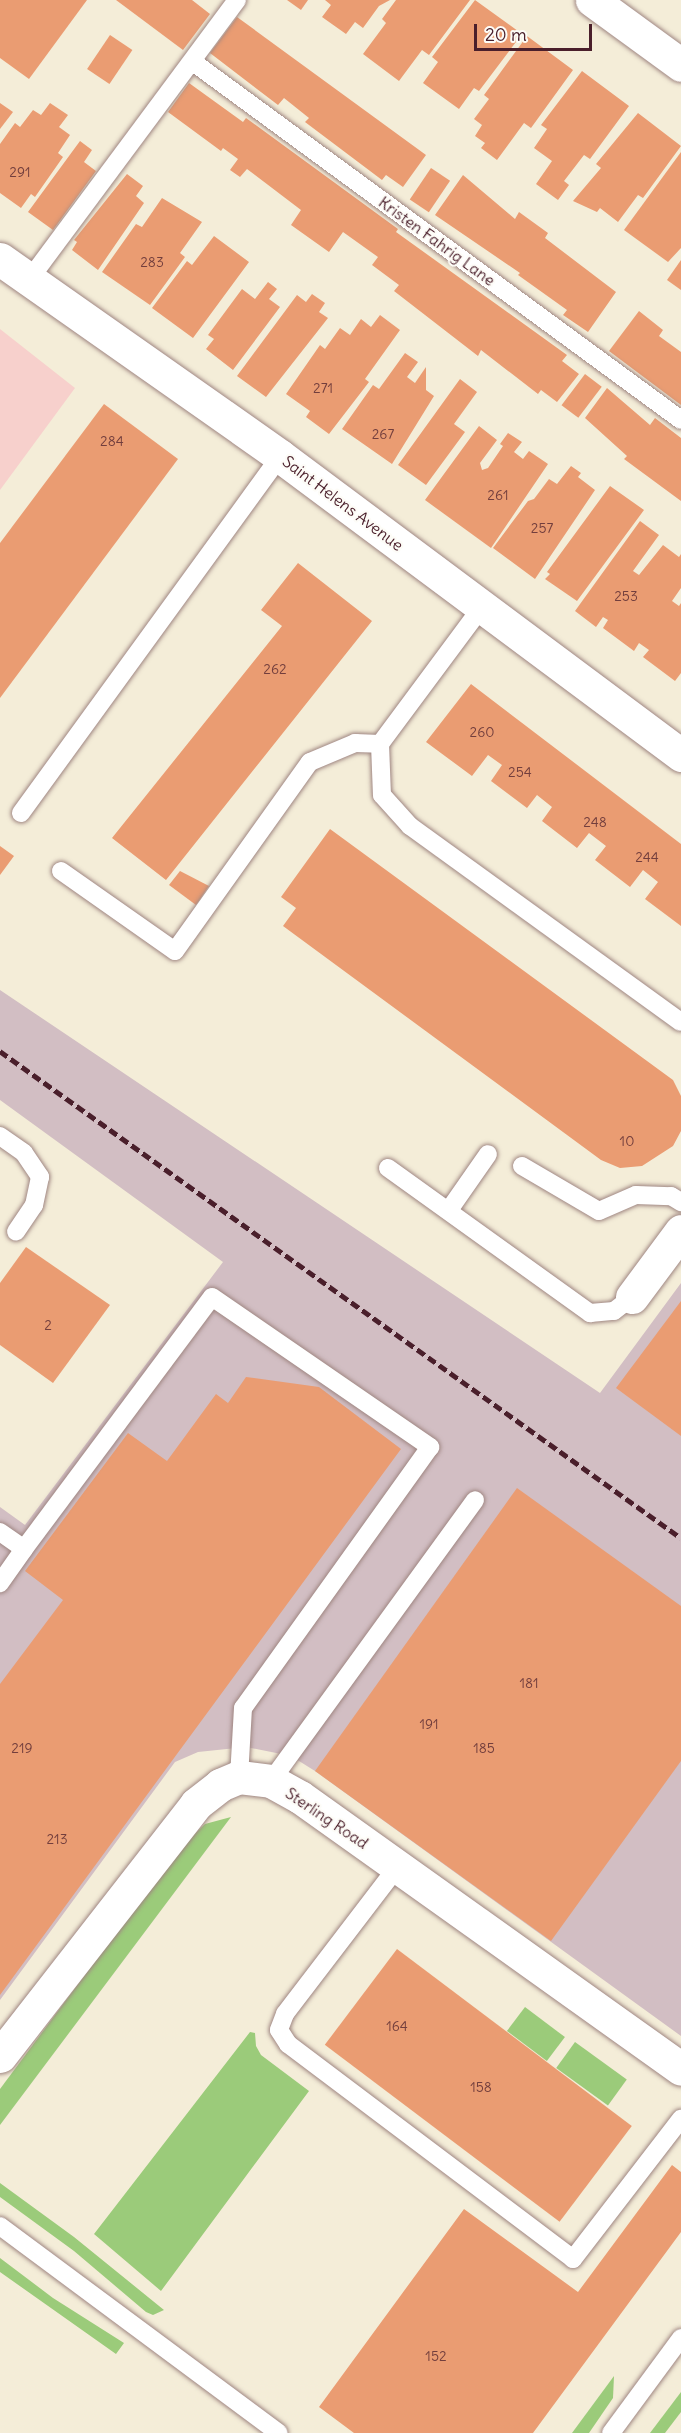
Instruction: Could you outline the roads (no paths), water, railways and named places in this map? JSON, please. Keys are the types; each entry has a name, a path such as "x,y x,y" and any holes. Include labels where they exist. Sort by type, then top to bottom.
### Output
{"street":[{"path":"592,0 681,65"},
{"name":"Saint Helens Avenue","path":"0,260 280,456 681,755"},
{"path":"632,1297 681,1231"},
{"path":"0,2056 196,1804 219,1785 239,1777"},
{"name":"Sterling Road","path":"239,1777 271,1781 300,1797 681,2069"}],"lane":[{"path":"28,280 193,62 237,0"},
{"name":"Kristen Fahrig Lane","path":"193,62 681,420"},
{"path":"21,813 280,456"},
{"path":"481,608 380,744 382,795 410,826 681,1022"},
{"path":"61,871 175,951 310,762 355,742 380,744"},
{"path":"0,1136 24,1153 40,1177 34,1205 16,1232"},
{"path":"449,1210 488,1155"},
{"path":"522,1166 599,1211 636,1195 671,1196 681,1203"},
{"path":"388,1168 590,1312 614,1311 632,1297"},
{"path":"0,1583 212,1297 430,1447 243,1708 239,1777"},
{"path":"271,1781 475,1500"},
{"path":"0,1532 24,1549"},
{"path":"398,1866 285,2014 279,2030 288,2044 573,2259 681,2119"},
{"path":"0,2226 279,2433"},
{"path":"611,2433 681,2338"}],"railway":[{"path":"0,1051 681,1538"}]}
